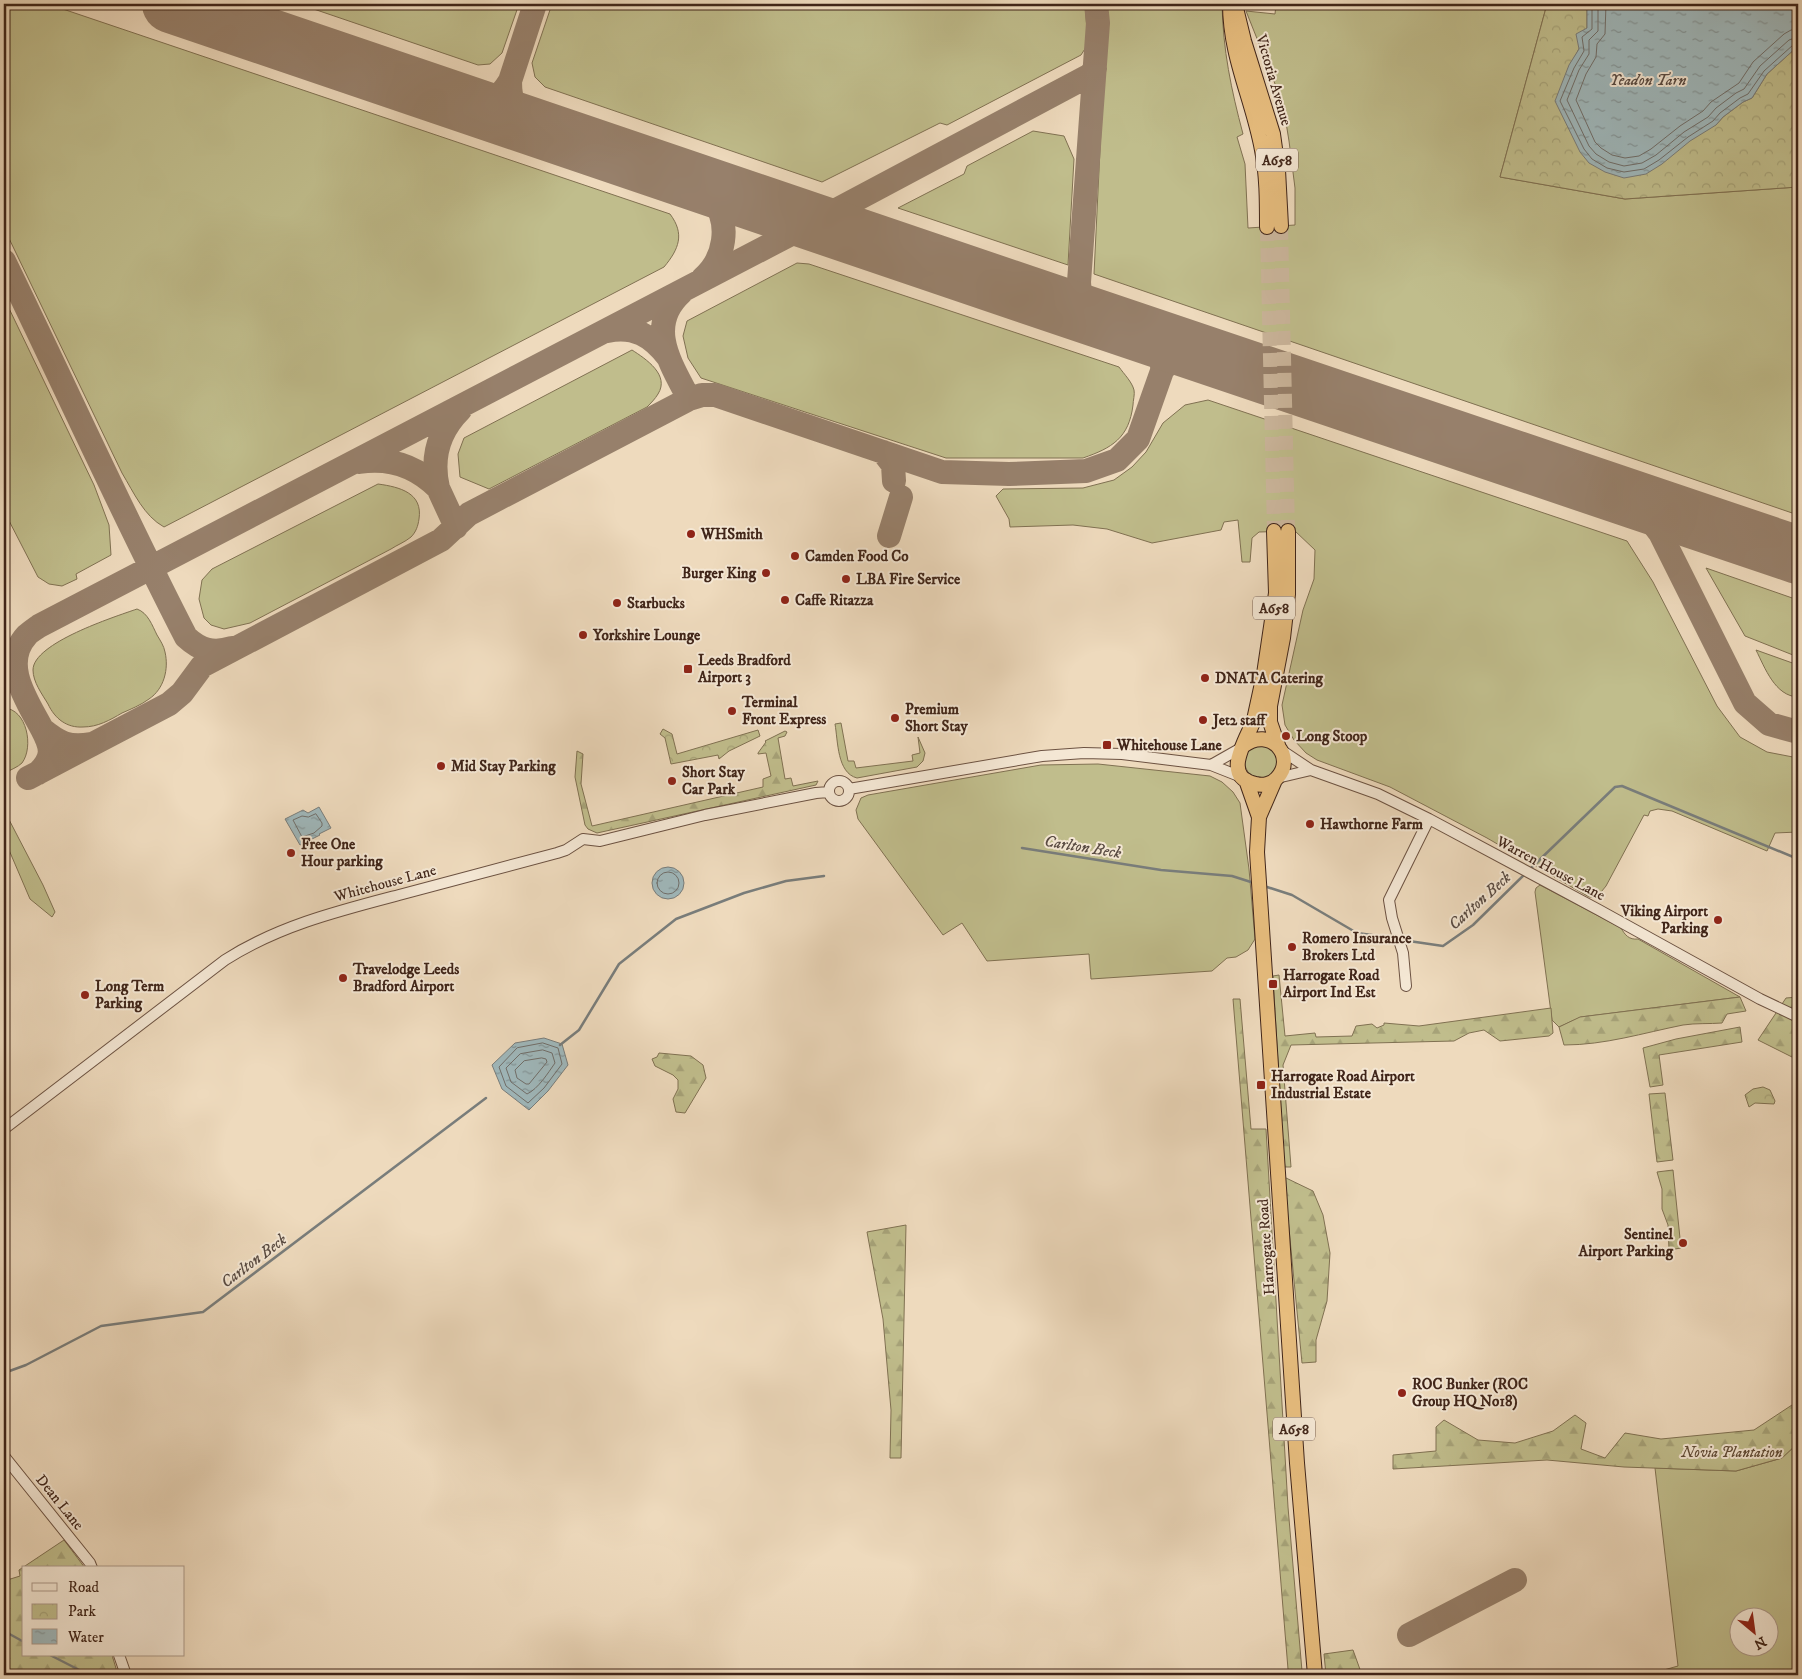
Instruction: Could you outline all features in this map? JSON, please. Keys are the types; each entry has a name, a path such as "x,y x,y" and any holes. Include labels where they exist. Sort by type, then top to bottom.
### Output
{"highway":[{"name":"Victoria Avenue","path":"1230,4 1230,23 1238,66 1262,150 1274,226 1278,170 1273,134 1235,4"},
{"name":"A658","path":"1242,747 1254,720 1277,637 1288,586 1281,531"},
{"name":"A658","path":"1277,637 1270,722 1280,749"},
{"path":"1258,738 1274,742 1280,749 1284,759 1283,767 1276,779 1268,784 1260,785 1245,779 1238,770 1237,761 1242,747 1250,740 1258,738"},
{"name":"Harrogate Road","path":"1245,779 1259,817"},
{"name":"Harrogate Road","path":"1276,779 1259,817 1257,852 1294,1424 1315,1675"}],"street":[{"path":"1211,765 1242,747"},
{"name":"Warren House Lane","path":"1280,749 1311,770 1378,794 1429,819 1760,999 1798,1017"},
{"name":"Whitehouse Lane","path":"6,1126 225,960 254,943 286,928 350,908 557,853 566,850 583,839 600,841 706,815 829,792 833,783 839,781 844,782 849,789 1042,756 1084,753 1122,754 1211,765"},
{"path":"1211,765 1245,779"},
{"path":"1276,779 1311,770"},
{"path":"1406,986 1402,953 1389,900 1429,819"},
{"name":"Dean Lane","path":"4,1456 91,1566"},
{"path":"119,1656 126,1675"}],"green space":[{"path":"4,4 48,4 670,214 678,228 679,235 676,248 664,267 164,527 145,510 122,473 4,228"},
{"path":"299,4 519,4 502,53 490,64 478,65"},
{"path":"552,4 1085,4 1088,44 1081,55 947,125 940,123 822,182 545,87 535,77 532,63"},
{"path":"1104,4 1222,4 1228,69 1243,134 1237,137 1245,164 1248,228 1295,225 1295,188 1283,104 1246,11 1275,14 1276,4 1547,4 1500,177 1625,199 1798,187 1798,515 1094,274 1106,26"},
{"path":"1547,4 1587,4 1587,28 1579,49 1568,69 1716,125 1723,117 1743,102 1752,98 1767,74 1798,46 1798,187 1625,199 1500,177"},
{"path":"1033,131 1064,136 1074,159 1068,265 898,208 964,174 967,166"},
{"path":"797,263 809,264 1119,367 1130,381 1134,392 1128,426 1111,446 1083,458 946,458 701,378 688,358 683,336 687,321"},
{"path":"4,298 94,485 109,525 111,555 76,574 77,579 62,586 49,584 38,577 4,511"},
{"path":"632,350 655,368 661,380 658,394 647,407 489,489 460,477 458,454 464,438"},
{"path":"1208,400 1627,541 1653,582 1717,706 1740,737 1767,752 1798,758 1798,832 1775,833 1767,851 1672,811 1658,809 1650,811 1648,816 1644,815 1606,886 1597,897 1589,897 1487,838 1390,787 1317,760 1306,753 1294,740 1285,725 1282,705 1303,610 1314,579 1315,550 1295,531 1259,532 1252,538 1250,562 1242,562 1238,520 1224,522 1221,530 1152,543 1107,529 1073,525 1010,527 1009,519 996,496 1003,489 1083,488 1114,480 1132,467 1146,452 1163,423 1185,405"},
{"path":"378,484 394,487 414,497 419,510 419,522 411,537 250,623 224,629 211,625 204,618 199,599 202,580 212,569"},
{"path":"1706,568 1798,600 1798,657 1745,636"},
{"path":"137,609 144,613 149,620 164,650 166,672 158,690 143,703 99,724 77,727 62,721 54,714 36,683 33,670 37,660 46,650 76,632"},
{"path":"1756,650 1798,665 1798,697 1783,692 1777,686 1767,673"},
{"path":"4,708 12,710 18,715 23,722 28,739 26,756 22,763 5,773"},
{"path":"841,723 848,761 854,761 856,768 913,761 912,755 920,753 918,737 925,753 923,761 917,767 857,778 850,775 842,763 838,747 835,724"},
{"path":"663,729 672,734 677,754 758,730 760,736 729,751 719,759 718,755 671,764 665,738 660,734"},
{"path":"785,731 787,732 785,736 778,738 785,779 791,778 793,786 818,781 816,785 597,833 588,829 585,825 575,777 577,751 583,754 581,784 592,826 763,787 763,779 771,776 766,753 758,753 765,741"},
{"path":"1256,746 1269,748 1276,756 1279,764 1270,778 1253,779 1247,770 1244,761 1245,757"},
{"path":"1098,764 1210,776 1222,782 1233,792 1240,803 1249,869 1255,939 1248,950 1236,957 1227,958 1212,971 1091,979 1089,954 987,961 962,923 943,935 858,819 856,810 861,798 868,795 1041,765"},
{"path":"4,810 43,885 55,912 52,917 30,899 9,850 4,846"},
{"path":"1540,885 1621,928 1630,938 1638,939 1740,997 1581,1017 1559,1027 1552,1020 1535,892 1536,888"},
{"path":"1279,975 1285,1036 1315,1033 1316,1037 1352,1036 1356,1026 1372,1024 1377,1028 1384,1025 1384,1023 1419,1026 1551,1008 1553,1033 1549,1036 1500,1041 1484,1030 1469,1033 1454,1041 1291,1045 1283,1065 1291,1167 1284,1167 1273,976"},
{"path":"1740,997 1746,1011 1727,1014 1722,1023 1683,1025 1609,1041 1564,1045 1559,1027 1580,1017"},
{"path":"1798,997 1798,1060 1758,1040 1786,998"},
{"path":"1233,999 1240,999 1251,1129 1266,1129 1288,1507 1302,1671 1300,1675 1285,1675 1288,1669"},
{"path":"1740,1027 1742,1042 1659,1055 1663,1085 1650,1087 1643,1048 1676,1039"},
{"path":"659,1053 691,1056 703,1065 706,1078 685,1113 676,1112 673,1099 678,1089 678,1080 673,1075 655,1066 652,1059 657,1057"},
{"path":"1763,1087 1770,1090 1775,1101 1774,1104 1755,1103 1749,1107 1745,1095 1753,1089"},
{"path":"1665,1093 1673,1160 1657,1162 1649,1094"},
{"path":"1673,1170 1681,1248 1669,1250 1668,1225 1662,1209 1662,1189 1657,1172"},
{"path":"1284,1177 1313,1191 1323,1215 1330,1253 1327,1301 1316,1340 1316,1362 1302,1363"},
{"path":"906,1225 901,1458 890,1458 891,1410 883,1319 867,1232"},
{"name":"Novia Plantation","path":"1798,1399 1798,1443 1782,1458 1736,1471 1624,1467 1547,1460 1393,1469 1393,1455 1436,1451 1436,1427 1444,1420 1478,1440 1515,1443 1553,1431 1575,1415 1586,1423 1581,1449 1605,1458 1625,1433 1661,1439 1754,1430 1795,1403"},
{"path":"1798,1443 1798,1675 1646,1675 1678,1666 1655,1468 1736,1471 1782,1458"},
{"path":"64,1540 84,1566 25,1566"},
{"path":"22,1568 22,1656 112,1656 118,1675 4,1675 4,1581 20,1576 19,1570"},
{"path":"1353,1650 1362,1675 1326,1675 1324,1654"}],"water":[{"name":"Yeadon Tarn","path":"1587,4 1798,4 1798,46 1767,74 1752,98 1743,102 1723,117 1716,125 1690,141 1662,164 1646,174 1624,178 1605,172 1589,163 1580,152 1555,101 1569,65 1579,49 1576,34 1587,28"},
{"path":"319,807 331,828 300,845 285,819 303,810 308,813"},
{"path":"668,867 674,868 679,872 683,877 683,889 679,894 674,898 668,899 662,898 657,894 653,889 652,883 653,877 657,872 662,868"},
{"path":"544,1038 562,1044 568,1065 548,1091 529,1110 502,1089 492,1065 515,1043"}],"waterway":[{"name":"Carlton Beck","path":"1530,869 1615,787 1622,786 1798,859"},
{"name":"Carlton Beck","path":"1022,848 1161,870 1232,876 1254,883"},
{"name":"Carlton Beck","path":"1402,940 1443,946 1473,925 1526,873"},
{"name":"Carlton Beck","path":"560,1045 579,1030 619,964 676,919 744,893 786,881 824,876"},
{"name":"Carlton Beck","path":"1264,886 1292,895 1357,933 1394,938"},
{"name":"Carlton Beck","path":"4,1373 26,1365 101,1326 203,1312 486,1098"},
{"path":"4,1631 22,1641"},
{"path":"52,1656 89,1675"}],"taxiway":[{"path":"510,81 535,4"},
{"path":"1079,282 1098,23 1096,4"},
{"path":"42,729 24,695 16,670 19,646 27,635 39,626 814,222 1090,75 1095,69"},
{"path":"464,102 479,103 491,100 501,93 510,81 511,97 519,114 537,127"},
{"path":"688,179 713,199 719,209 724,230 721,251 703,278"},
{"path":"770,207 812,213 827,211"},
{"path":"854,215 856,225 861,233 878,244"},
{"path":"799,233 827,232 855,236"},
{"path":"4,261 116,496 186,637 196,645 207,650 219,651 232,648"},
{"path":"1028,295 1056,299 1068,294 1079,282 1081,298 1086,308 1109,323"},
{"path":"681,293 670,306 663,332 669,359 689,399"},
{"path":"607,331 626,330 642,334 656,343 668,357"},
{"path":"1145,335 1160,350 1162,371 1170,361 1179,355 1184,353 1203,354"},
{"path":"28,778 169,704 182,693 202,666 441,540 469,514 689,399 702,395 715,395 942,472 1009,474 1086,471 1117,460 1138,439 1162,371"},
{"path":"359,462 381,461 402,465 421,474 438,488 435,466 438,446 446,427 460,410"},
{"path":"883,452 893,465 894,481"},
{"path":"438,488 456,527"},
{"path":"1601,488 1634,507 1660,533 1745,703 1769,724 1798,732"},
{"path":"889,536 901,497"},
{"path":"38,773 47,762 50,752 42,729 59,741 70,745 91,744"},
{"path":"1409,1635 1515,1580"}],"runway":[{"path":"171,4 1798,555"}],"tunnel":[{"path":"1281,226 1288,531"},
{"path":"1267,227 1274,531"}],"place":[{"name":"WHSmith","path":"691,534"},
{"name":"Camden Food Co","path":"795,556"},
{"name":"Burger King","path":"766,573"},
{"name":"LBA Fire Service","path":"846,579"},
{"name":"Caffe Ritazza","path":"785,600"},
{"name":"Starbucks","path":"617,603"},
{"name":"Yorkshire Lounge","path":"583,635"},
{"name":"Leeds Bradford Airport 3","path":"688,669"},
{"name":"DNATA Catering","path":"1205,678"},
{"name":"Terminal Front Express","path":"732,711"},
{"name":"Premium Short Stay","path":"895,718"},
{"name":"Jet2 staff","path":"1203,720"},
{"name":"Long Stoop","path":"1286,736"},
{"name":"Whitehouse Lane","path":"1107,745"},
{"name":"Mid Stay Parking","path":"441,766"},
{"name":"Short Stay Car Park","path":"672,781"},
{"name":"Hawthorne Farm","path":"1310,824"},
{"name":"Free One Hour parking","path":"291,853"},
{"name":"Viking Airport Parking","path":"1718,920"},
{"name":"Romero Insurance Brokers Ltd","path":"1292,947"},
{"name":"Travelodge Leeds Bradford Airport","path":"343,978"},
{"name":"Harrogate Road Airport Ind Est","path":"1273,984"},
{"name":"Long Term Parking","path":"85,995"},
{"name":"Harrogate Road Airport Industrial Estate","path":"1261,1085"},
{"name":"Sentinel Airport Parking","path":"1683,1243"},
{"name":"ROC Bunker (ROC Group HQ No18)","path":"1402,1393"}]}
